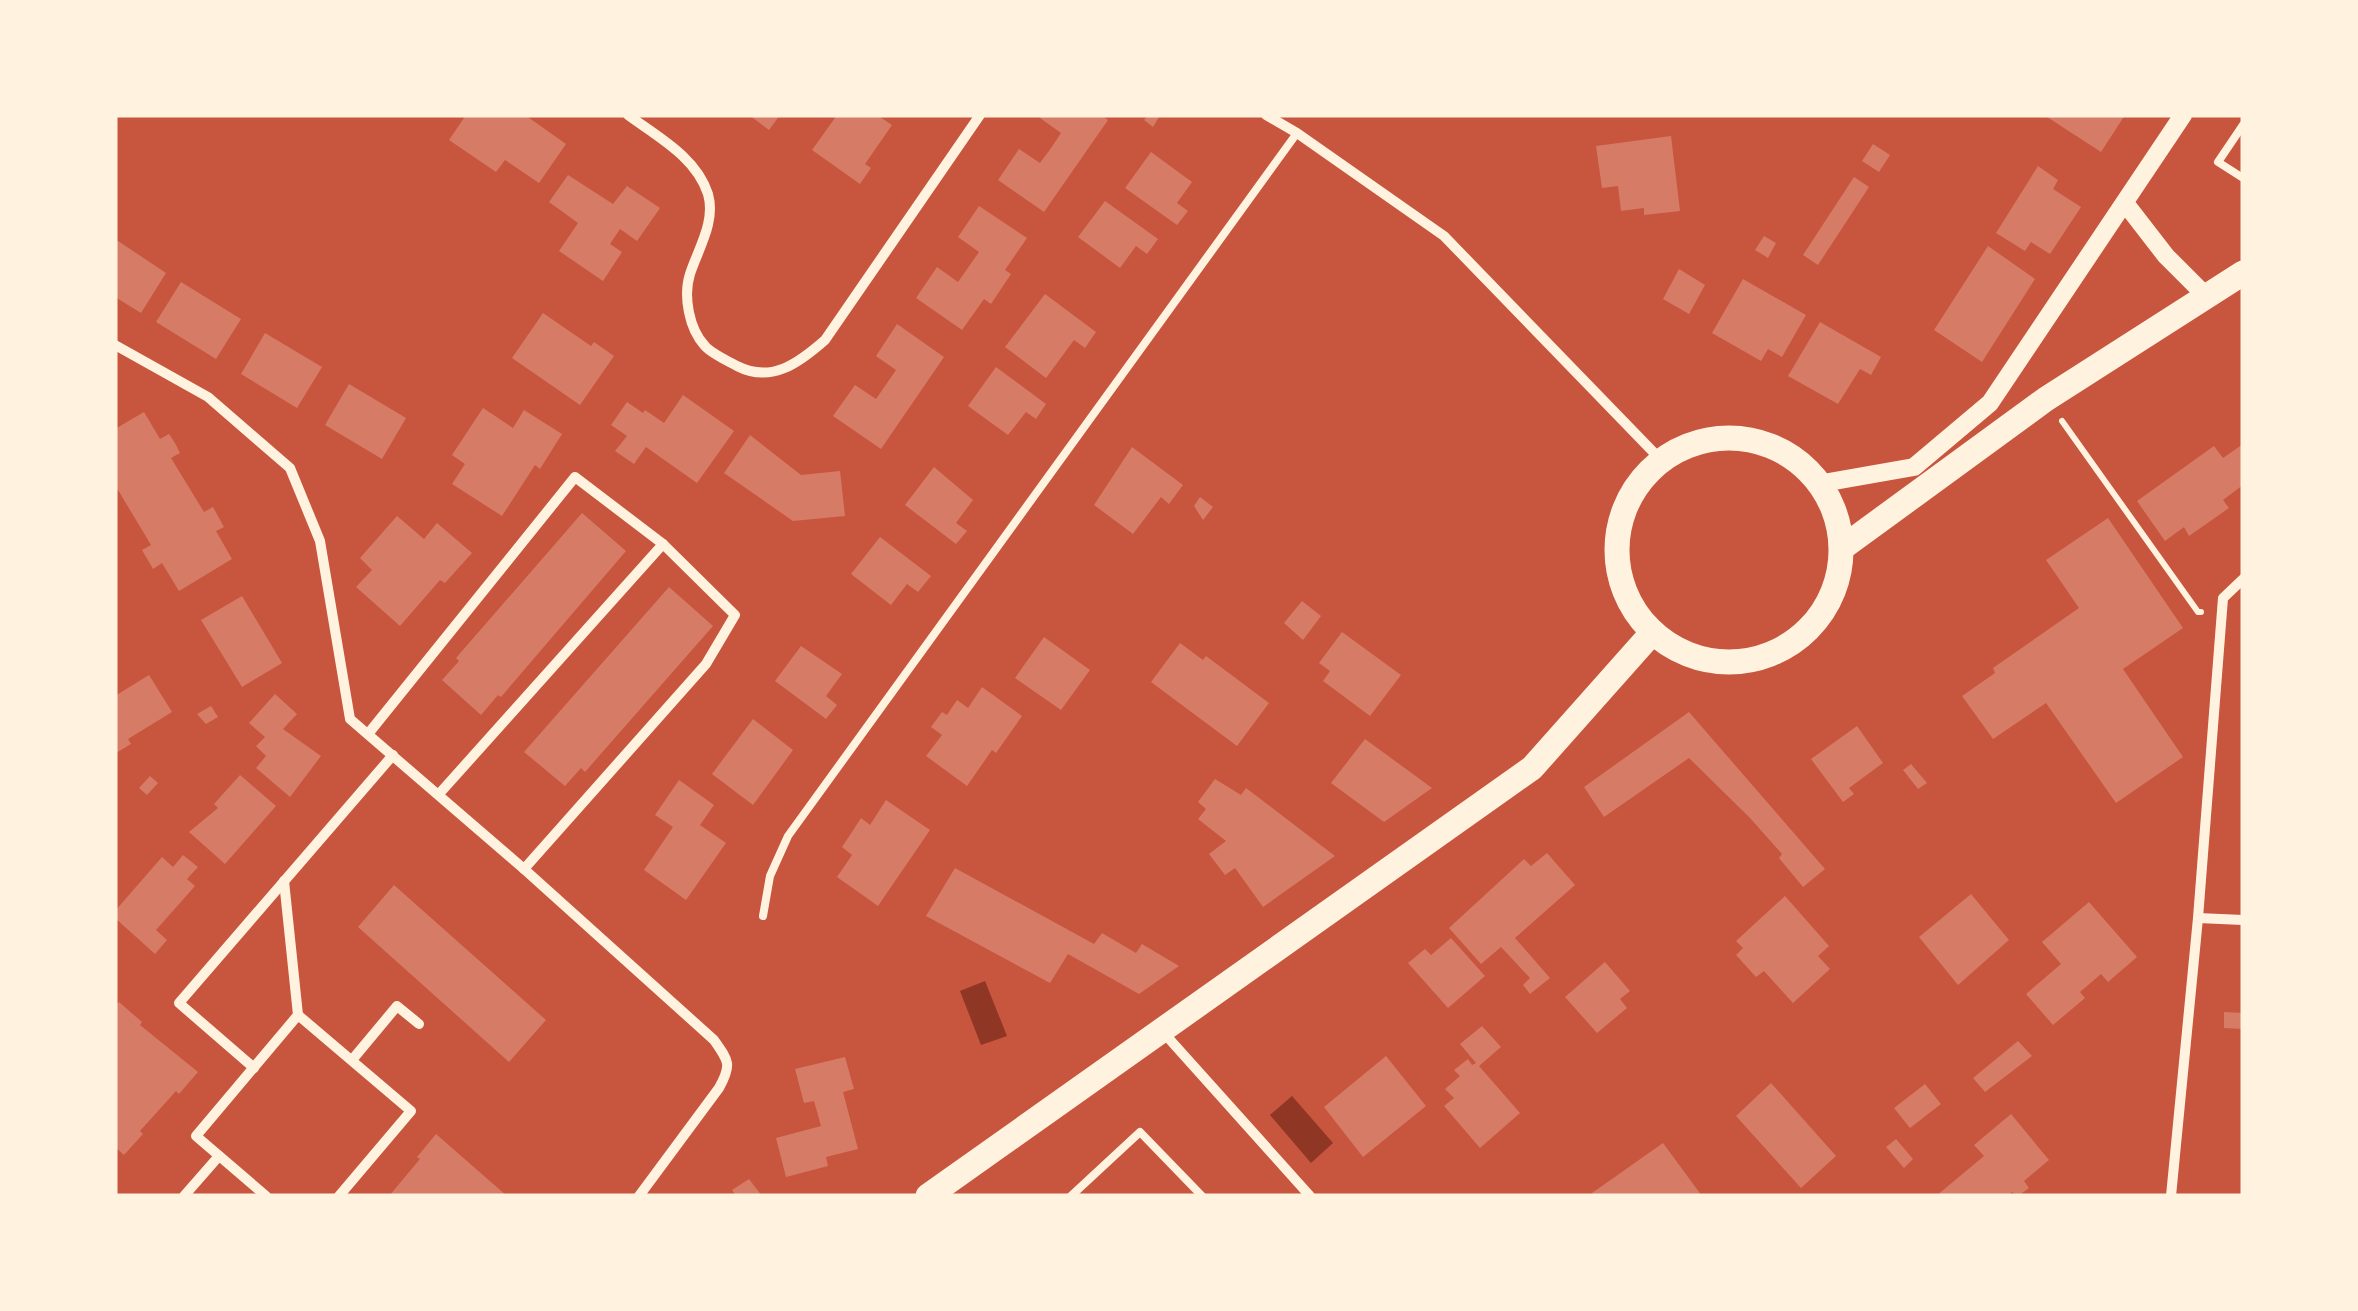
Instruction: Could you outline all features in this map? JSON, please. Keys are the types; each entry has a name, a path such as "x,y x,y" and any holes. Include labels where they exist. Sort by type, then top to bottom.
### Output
{"main road":[{"path":"1842,548 2046,399 2243,273"},
{"path":"2207,296 2243,287"},
{"path":"1733,438 1770,445 1823,483 1842,548 1836,585 1819,618 1792,644 1757,659 1720,662 1684,654 1652,633 1634,611 1622,586 1616,558 1618,530 1640,479 1661,460 1695,442 1733,438"},
{"path":"928,1196 1532,768 1652,633"}],"street":[{"path":"628,115 672,146 696,169 709,198 708,229 688,278 688,314 705,346 741,369 769,374 802,361 825,340 980,115"},
{"path":"1266,115 1444,236 1661,460"},
{"path":"1823,483 1914,467 1990,403 2183,115"},
{"path":"2124,202 2166,256 2207,296"},
{"path":"115,345 208,397 290,468 320,541 350,720 524,869 714,1040 728,1060 727,1074 719,1088 639,1196"},
{"path":"368,734 575,477 663,544 734,615 706,664 524,869"},
{"path":"439,794 663,544"},
{"path":"2171,1196 2222,614 2224,598 2243,579"},
{"path":"254,1068 179,1002 393,755"},
{"path":"284,881 298,1015 411,1111 339,1196"},
{"path":"2198,918 2243,920"},
{"path":"352,1060 397,1006 419,1024"},
{"path":"266,1196 196,1136 298,1015"},
{"path":"1162,1031 1310,1196"},
{"path":"184,1196 219,1156"}],"lane":[{"path":"2243,124 2218,162 2243,178"},
{"path":"764,916 770,876 788,836 1297,133"},
{"path":"1072,1196 1140,1132 1202,1196"}],"path":[{"path":"2046,399 2198,612 2222,614"}],"shaded area":[{"path":"985,981 1007,1036 981,1045 960,991"},
{"path":"1292,1096 1333,1143 1311,1163 1270,1115"}],"building":[{"path":"466,115 525,115 566,144 539,183 505,160 496,172 449,140"},
{"path":"749,115 780,115 769,130"},
{"path":"837,115 877,115 892,125 865,164 871,168 860,184 812,150"},
{"path":"1101,115 1108,120 1044,212 998,180 1019,149 1040,163 1051,148 1061,133 1040,118"},
{"path":"1148,115 1159,117 1153,127 1144,120"},
{"path":"2044,115 2125,115 2101,152"},
{"path":"1671,136 1680,211 1644,215 1644,208 1621,211 1618,186 1602,188 1596,146"},
{"path":"1873,144 1890,155 1879,172 1862,161"},
{"path":"1151,152 1192,182 1177,203 1188,211 1177,225 1125,188"},
{"path":"2038,166 2058,180 2053,189 2081,207 2050,254 2031,242 2025,251 1996,233"},
{"path":"568,175 613,204 627,186 660,208 637,241 620,229 610,244 622,252 603,281 559,251 578,223 549,202"},
{"path":"1854,177 1869,187 1818,265 1803,255"},
{"path":"1105,201 1158,239 1147,254 1136,246 1120,268 1078,237"},
{"path":"979,206 1027,238 1005,270 1011,274 991,304 984,299 962,330 916,298 937,267 958,282 979,252 958,237"},
{"path":"1764,236 1776,243 1768,258 1755,250"},
{"path":"115,239 166,273 141,313 115,297"},
{"path":"1988,246 2035,279 1982,362 1934,330"},
{"path":"1679,269 1705,285 1689,314 1663,299"},
{"path":"1743,279 1806,315 1782,357 1768,349 1761,361 1712,333"},
{"path":"181,282 241,319 216,359 156,322"},
{"path":"1045,294 1096,332 1085,348 1074,340 1046,378 1005,347"},
{"path":"543,313 591,346 594,342 614,356 580,405 512,358"},
{"path":"1820,322 1881,357 1871,375 1860,369 1838,404 1788,376"},
{"path":"897,324 944,357 881,449 833,416 855,385 876,399 896,370 876,356"},
{"path":"265,333 322,367 297,408 241,374"},
{"path":"996,367 1046,404 1036,419 1026,412 1008,435 968,406"},
{"path":"349,384 406,418 382,459 325,425"},
{"path":"683,395 734,431 697,483 646,447 634,464 615,451 627,436 611,425 627,402 664,423"},
{"path":"483,408 513,428 524,410 562,434 540,469 535,465 502,516 452,484 465,464 452,455"},
{"path":"144,412 160,439 169,434 175,443 180,453 171,458 204,512 213,507 224,527 216,531 232,559 179,591 162,563 153,569 142,550 151,545 118,490 115,492 115,429"},
{"path":"750,435 801,475 840,471 845,516 793,521 724,473"},
{"path":"2243,444 2243,485 2223,500 2229,508 2189,536 2184,527 2165,541 2137,501 2214,446 2223,458"},
{"path":"1132,447 1183,485 1169,504 1161,497 1133,534 1094,505"},
{"path":"934,467 973,500 956,523 967,531 956,544 905,505"},
{"path":"1200,497 1213,507 1203,520 1194,506"},
{"path":"582,513 626,551 501,697 498,695 481,715 442,680 459,661 456,658"},
{"path":"397,516 424,539 437,523 472,553 445,583 440,580 400,626 356,587 372,570 360,558"},
{"path":"2108,518 2183,628 2123,669 2183,757 2116,803 2046,703 1993,739 1962,696 1995,673 1993,668 2079,608 2046,560"},
{"path":"880,537 931,576 918,592 907,584 891,605 851,574"},
{"path":"669,587 713,626 585,772 581,768 565,786 524,752"},
{"path":"242,596 282,663 242,687 201,620"},
{"path":"1302,601 1321,616 1303,640 1284,623"},
{"path":"1342,632 1401,675 1370,716 1323,681 1330,671 1319,663"},
{"path":"1044,637 1090,670 1061,710 1015,678"},
{"path":"1180,643 1203,660 1206,656 1269,703 1237,746 1151,682"},
{"path":"801,646 842,674 826,696 837,705 826,719 775,681"},
{"path":"149,675 172,712 128,739 131,744 116,753 115,696"},
{"path":"982,687 1022,716 967,786 926,756 942,735 931,727 942,712 947,715 957,700 968,708"},
{"path":"275,694 297,714 283,729 321,756 290,797 256,768 266,756 256,746 265,737 249,723"},
{"path":"211,706 218,717 206,724 197,714"},
{"path":"1689,712 1825,869 1803,887 1779,858 1782,854 1689,758 1604,817 1584,787"},
{"path":"753,719 793,750 753,805 712,774"},
{"path":"1857,726 1883,763 1849,788 1854,794 1843,802 1811,759"},
{"path":"1365,739 1432,788 1384,822 1331,783"},
{"path":"1911,764 1927,783 1918,789 1903,770"},
{"path":"240,775 276,806 225,864 189,832 218,808 214,804"},
{"path":"150,776 158,783 147,795 139,788"},
{"path":"1215,779 1241,795 1246,788 1335,856 1263,907 1235,868 1225,875 1209,854 1226,841 1198,819 1206,809 1198,802"},
{"path":"679,780 714,805 700,825 726,843 686,900 644,870 673,827 655,815"},
{"path":"886,800 930,830 878,906 837,877 852,855 842,847 861,818 870,825"},
{"path":"1547,853 1575,885 1515,938 1550,978 1530,994 1523,985 1530,978 1501,947 1481,964 1449,928 1524,859 1531,866"},
{"path":"183,855 198,867 187,879 195,886 156,930 167,940 155,954 115,918 115,911 162,857 173,867"},
{"path":"955,868 1094,944 1102,933 1136,953 1142,944 1179,966 1139,994 1068,954 1050,983 926,916"},
{"path":"394,885 546,1020 509,1062 358,927"},
{"path":"1971,894 2009,940 1958,985 1919,937"},
{"path":"1785,896 1829,946 1818,956 1830,969 1793,1003 1764,971 1756,977 1736,955 1743,948 1736,941"},
{"path":"2089,902 2137,957 2108,982 2101,974 2080,992 2085,998 2053,1025 2026,994 2061,964 2042,942"},
{"path":"1451,938 1485,976 1448,1008 1408,963 1425,949 1431,955"},
{"path":"1605,962 1630,991 1620,999 1627,1008 1597,1033 1565,997"},
{"path":"119,1002 142,1022 140,1025 198,1072 140,1131 143,1134 124,1155 115,1147 115,1006"},
{"path":"2224,1012 2243,1013 2243,1029 2224,1028"},
{"path":"1482,1026 1501,1047 1479,1066 1520,1113 1480,1148 1444,1106 1454,1098 1445,1089 1460,1076 1454,1070 1468,1059 1472,1065 1476,1063 1460,1044"},
{"path":"2018,1041 2032,1056 1985,1092 1973,1078"},
{"path":"1386,1056 1426,1106 1363,1157 1324,1107"},
{"path":"845,1057 854,1089 843,1092 858,1149 826,1157 828,1166 786,1177 776,1138 821,1126 814,1101 804,1103 795,1069"},
{"path":"1771,1083 1836,1156 1801,1188 1736,1116"},
{"path":"1925,1084 1941,1104 1910,1128 1894,1108"},
{"path":"2011,1114 2049,1160 2024,1181 2029,1188 2018,1196 2012,1192 2008,1196 1936,1196 1984,1156 1974,1145"},
{"path":"436,1134 507,1196 389,1196"},
{"path":"1896,1139 1913,1159 1904,1168 1886,1147"},
{"path":"1663,1143 1702,1196 1594,1196 1592,1193"},
{"path":"749,1179 762,1196 736,1196 732,1190"}]}
